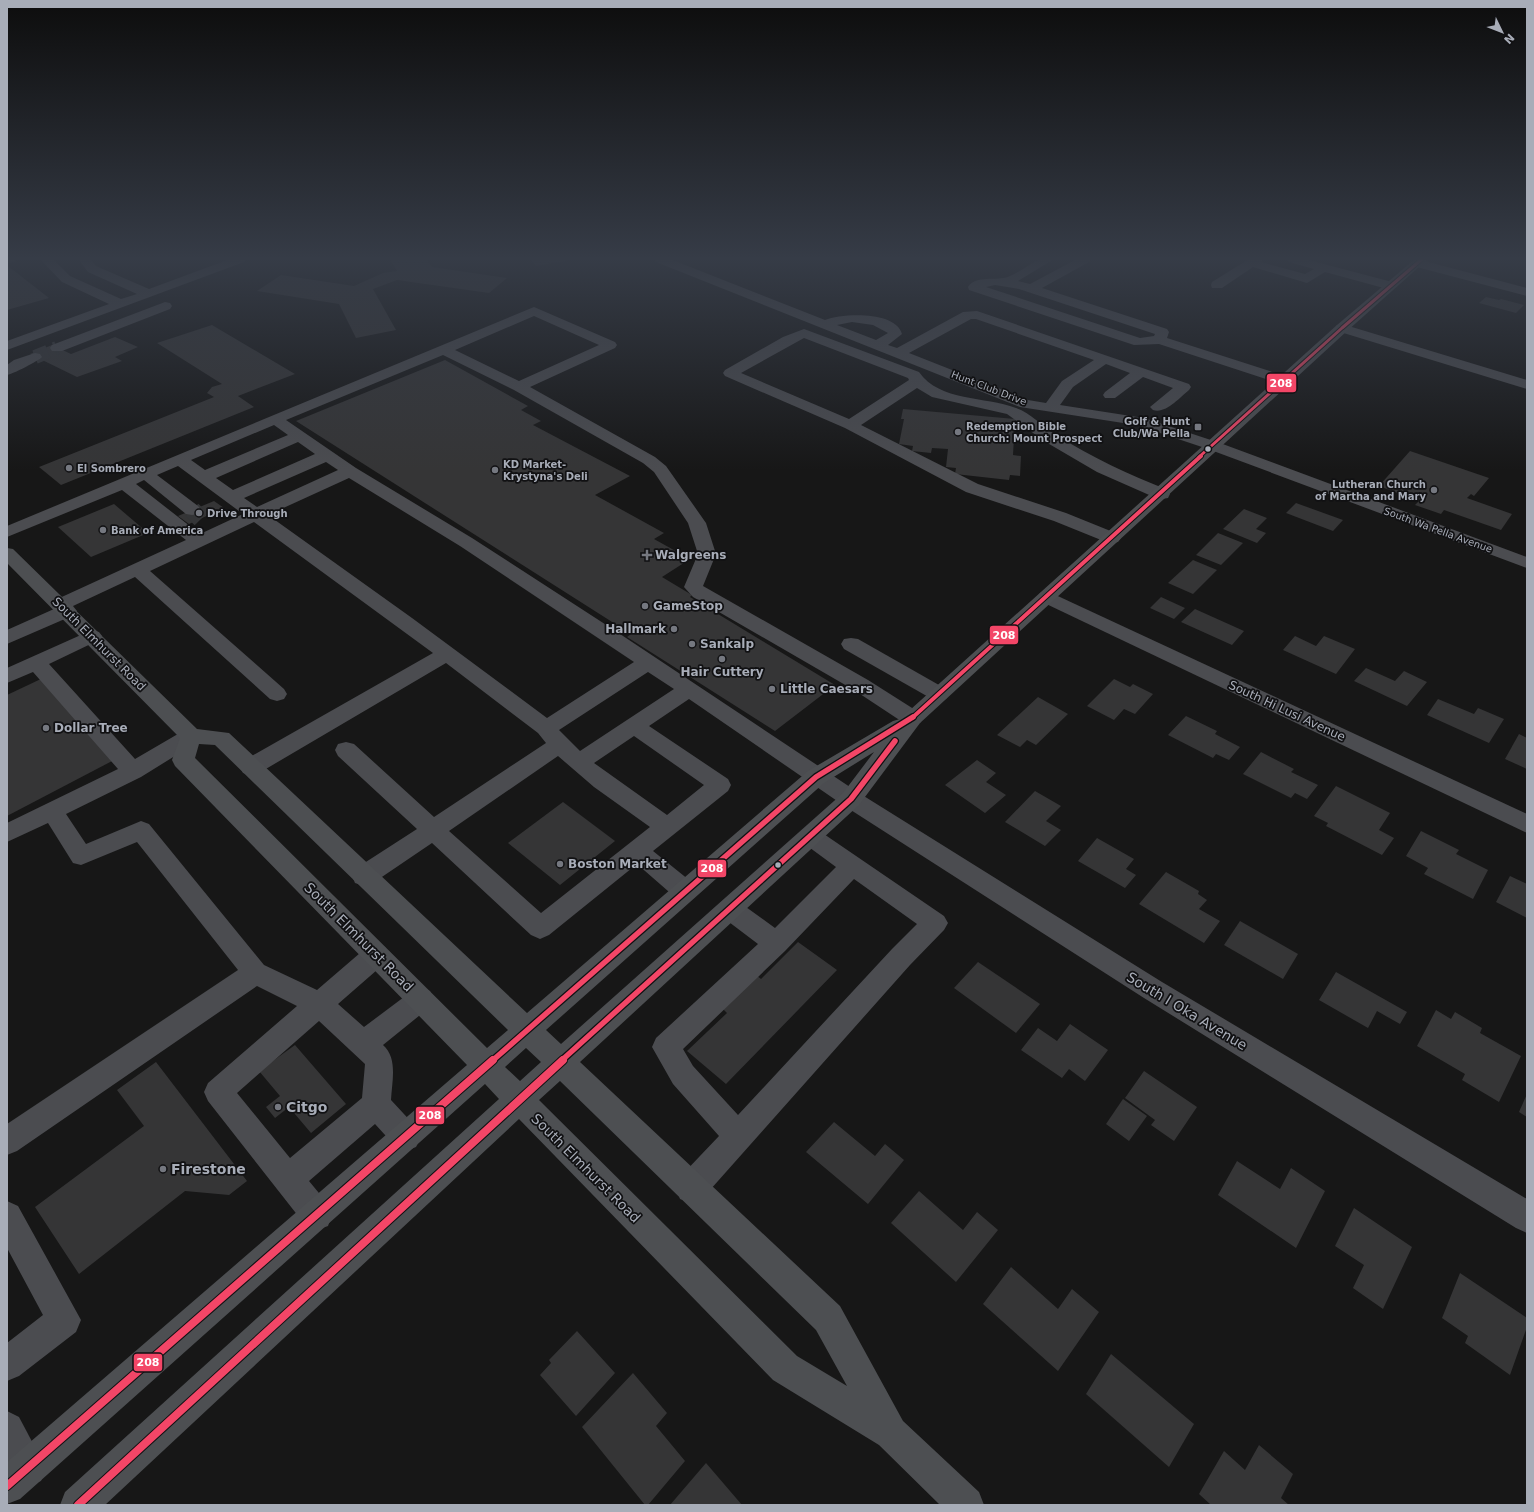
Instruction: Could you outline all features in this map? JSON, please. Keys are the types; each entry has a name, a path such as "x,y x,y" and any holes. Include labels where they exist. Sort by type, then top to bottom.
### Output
{"main road":[{"path":"78,1505 519,1100 851,799 911,720 1162,494 1340,330"},
{"name":"South Elmhurst Road","path":"7,552 191,736 221,738 828,1318 891,1433"},
{"path":"17,1477 816,777 911,720"},
{"name":"South Elmhurst Road","path":"191,736 183,760 785,1368 891,1433 966,1505"}],"street":[{"path":"7,346 52,330"},
{"path":"57,348 104,330"},
{"path":"7,532 491,330"},
{"path":"518,387 610,345 575,330"},
{"name":"Hunt Club Drive","path":"840,330 1025,404 1140,422 1214,446"},
{"path":"878,345 895,334 893,330"},
{"path":"899,354 942,330"},
{"path":"1019,330 1184,387 1158,407"},
{"path":"1102,330 1139,342 1160,340 1286,381"},
{"path":"1155,330 1162,332 1160,340"},
{"path":"1347,330 1527,385"},
{"path":"1112,538 1060,517 972,488 850,425 730,373 788,340 804,333 914,375 917,381 937,394 1012,411 1050,438 1103,469 1162,494"},
{"path":"7,354 27,339"},
{"path":"443,350 518,387 649,460 660,469 697,523 707,554 693,587 700,593 861,685 911,720"},
{"path":"8,371 19,363 36,357"},
{"path":"1051,407 1058,393 1070,382 1105,359"},
{"path":"1110,395 1141,372"},
{"path":"850,425 917,381"},
{"name":"South I Oka Avenue","path":"275,419 350,471 466,542 649,662 816,777 1153,990 1527,1217"},
{"path":"204,477 300,436"},
{"name":"South Wa Pella Avenue","path":"1214,446 1527,563"},
{"path":"232,497 327,455"},
{"path":"180,460 446,654 552,737 579,762 667,827"},
{"path":"7,638 137,569 350,471"},
{"path":"146,474 197,514 217,532"},
{"path":"124,483 198,541"},
{"path":"137,569 277,694"},
{"name":"South Hi Lusi Avenue","path":"1047,597 1527,824"},
{"path":"7,676 92,636"},
{"path":"851,644 939,694"},
{"path":"251,767 446,654"},
{"path":"364,876 433,829 649,662"},
{"path":"37,663 133,771"},
{"path":"579,762 689,689"},
{"path":"346,750 540,928 720,785 634,726"},
{"path":"7,833 133,771 191,736"},
{"path":"52,811 81,856 141,830 255,973 319,1004 379,1059 376,1106 288,1180"},
{"path":"691,1188 901,957 935,923 810,836"},
{"path":"637,851 685,892"},
{"path":"738,1136 683,1075 666,1047 776,943 852,866"},
{"path":"730,909 776,943"},
{"path":"317,1215 218,1092 376,955"},
{"path":"7,1141 255,973"},
{"path":"363,1044 421,999"},
{"path":"376,1106 406,1137"},
{"path":"7,1217 64,1320 7,1364"},
{"path":"7,1429 17,1477"}],"building":[{"path":"198,330 220,330 295,374 238,396 254,407 61,485 39,467 214,397 207,393 212,387 222,384 157,343"},
{"path":"352,330 396,330 356,338"},
{"path":"115,337 138,347 115,357 122,361 77,377 30,354 52,345 71,354"},
{"path":"445,360 528,406 521,410 541,421 533,425 630,476 595,495 664,533 654,539 690,559 662,577 692,595 690,597 835,685 775,731 627,637 631,634 296,421"},
{"name":"Redemption Bible Church: Mount Prospect","path":"903,409 1015,419 1013,455 1021,456 1020,476 1010,475 1009,480 955,474 956,468 946,467 948,449 932,448 931,453 912,451 913,446 899,444 904,419 901,419"},
{"name":"Lutheran Church of Martha and Mary","path":"1410,451 1489,478 1474,496 1471,494 1467,498 1512,514 1501,530 1444,510 1441,514 1415,505 1419,501 1379,486"},
{"name":"Drive Through","path":"214,501 224,508 189,524 178,516"},
{"path":"1296,503 1343,520 1333,531 1286,513"},
{"name":"Bank of America","path":"114,504 148,533 91,557 58,527"},
{"path":"1244,509 1267,518 1256,529 1266,533 1257,543 1223,529"},
{"path":"1218,533 1243,543 1221,565 1196,555"},
{"path":"1193,560 1217,570 1193,594 1168,583"},
{"path":"1161,597 1185,608 1174,619 1150,608"},
{"path":"1195,609 1244,631 1232,645 1181,622"},
{"path":"1295,636 1316,646 1324,636 1355,649 1336,674 1283,650"},
{"path":"1366,668 1395,681 1404,671 1427,682 1407,706 1354,681"},
{"name":"Dollar Tree","path":"43,678 114,760 7,816 7,695"},
{"path":"1114,679 1130,687 1133,684 1153,694 1135,714 1124,709 1114,720 1087,706"},
{"path":"1038,697 1068,714 1036,745 1027,740 1020,747 997,735"},
{"path":"1438,699 1474,714 1478,708 1504,719 1489,743 1427,715"},
{"path":"1186,716 1217,731 1215,734 1240,747 1229,760 1216,754 1213,758 1168,735"},
{"path":"1519,734 1527,738 1527,769 1505,759"},
{"path":"1261,752 1294,769 1291,772 1318,785 1307,799 1295,793 1291,798 1243,774"},
{"path":"977,760 996,773 986,782 1006,795 985,813 945,785"},
{"path":"1336,786 1390,813 1379,830 1394,838 1382,855 1326,826 1328,823 1314,816"},
{"path":"1035,791 1061,806 1046,821 1061,830 1045,846 1005,822"},
{"name":"Boston Market","path":"563,802 615,841 560,885 508,843"},
{"path":"1421,831 1459,850 1456,854 1488,870 1473,899 1424,874 1428,868 1406,856"},
{"path":"1097,838 1134,859 1126,869 1136,875 1125,888 1078,861"},
{"path":"1166,872 1199,891 1198,894 1207,900 1199,909 1220,921 1204,943 1139,904"},
{"path":"1510,876 1527,884 1527,918 1496,902"},
{"path":"1240,921 1298,954 1283,979 1224,945"},
{"path":"798,942 837,970 726,1084 687,1051 727,1013 722,1008 756,975 761,979"},
{"path":"978,962 1040,1004 1016,1033 954,988"},
{"path":"1336,972 1407,1012 1400,1024 1377,1011 1368,1028 1319,1000"},
{"path":"1436,1010 1451,1019 1455,1012 1482,1028 1480,1033 1521,1056 1499,1102 1462,1080 1465,1074 1417,1046"},
{"path":"1070,1024 1108,1050 1085,1081 1069,1069 1062,1078 1021,1050 1038,1028 1057,1041"},
{"name":"Citgo","path":"295,1045 346,1104 311,1133 289,1107 275,1118 266,1107 280,1096 259,1071"},
{"name":"Firestone","path":"156,1062 247,1181 229,1195 185,1191 79,1274 35,1207 144,1126 117,1090"},
{"path":"1144,1071 1197,1107 1174,1141 1151,1125 1155,1120 1125,1098"},
{"path":"1527,1094 1527,1117 1519,1112"},
{"path":"1123,1099 1147,1116 1129,1141 1106,1124"},
{"path":"834,1122 875,1156 885,1144 904,1160 868,1204 806,1152"},
{"path":"1237,1161 1280,1189 1291,1168 1325,1191 1296,1248 1218,1195"},
{"path":"919,1191 963,1230 977,1212 998,1230 956,1282 891,1223"},
{"path":"1354,1208 1412,1247 1383,1309 1353,1288 1364,1265 1335,1246"},
{"path":"1011,1267 1058,1309 1072,1289 1099,1312 1058,1371 983,1304"},
{"path":"1460,1273 1527,1318 1527,1327 1510,1375 1465,1343 1468,1336 1442,1318"},
{"path":"577,1331 615,1373 576,1416 540,1375 551,1363 549,1360"},
{"path":"1111,1354 1194,1424 1169,1467 1086,1394"},
{"path":"633,1373 667,1413 656,1426 685,1461 648,1505 645,1505 582,1427"},
{"path":"1259,1445 1293,1474 1281,1498 1289,1505 1211,1505 1199,1494 1224,1451 1245,1470"},
{"path":"706,1463 742,1505 670,1505"}],"tunnel":[{"path":"35,357 57,348"},
{"path":"192,510 201,519"}],"transit line":[{"name":"208","path":"7,1486 816,777 909,721 1340,330"},
{"name":"208","path":"78,1505 490,1126 851,799 895,741"}],"place":[{"name":"Golf & Hunt Club/Wa Pella","path":"1198,427"},
{"name":"Redemption Bible Church: Mount Prospect","path":"958,432"},
{"name":"El Sombrero","path":"69,468"},
{"name":"KD Market- Krystyna's Deli","path":"495,470"},
{"name":"Lutheran Church of Martha and Mary","path":"1434,490"},
{"name":"Drive Through","path":"199,513"},
{"name":"Bank of America","path":"103,530"},
{"name":"Walgreens","path":"647,555"},
{"name":"GameStop","path":"645,606"},
{"name":"Hallmark","path":"674,629"},
{"name":"Sankalp","path":"692,644"},
{"name":"Hair Cuttery","path":"722,659"},
{"name":"Little Caesars","path":"772,689"},
{"name":"Dollar Tree","path":"46,728"},
{"name":"Boston Market","path":"560,864"},
{"name":"Citgo","path":"278,1107"},
{"name":"Firestone","path":"163,1169"}]}
